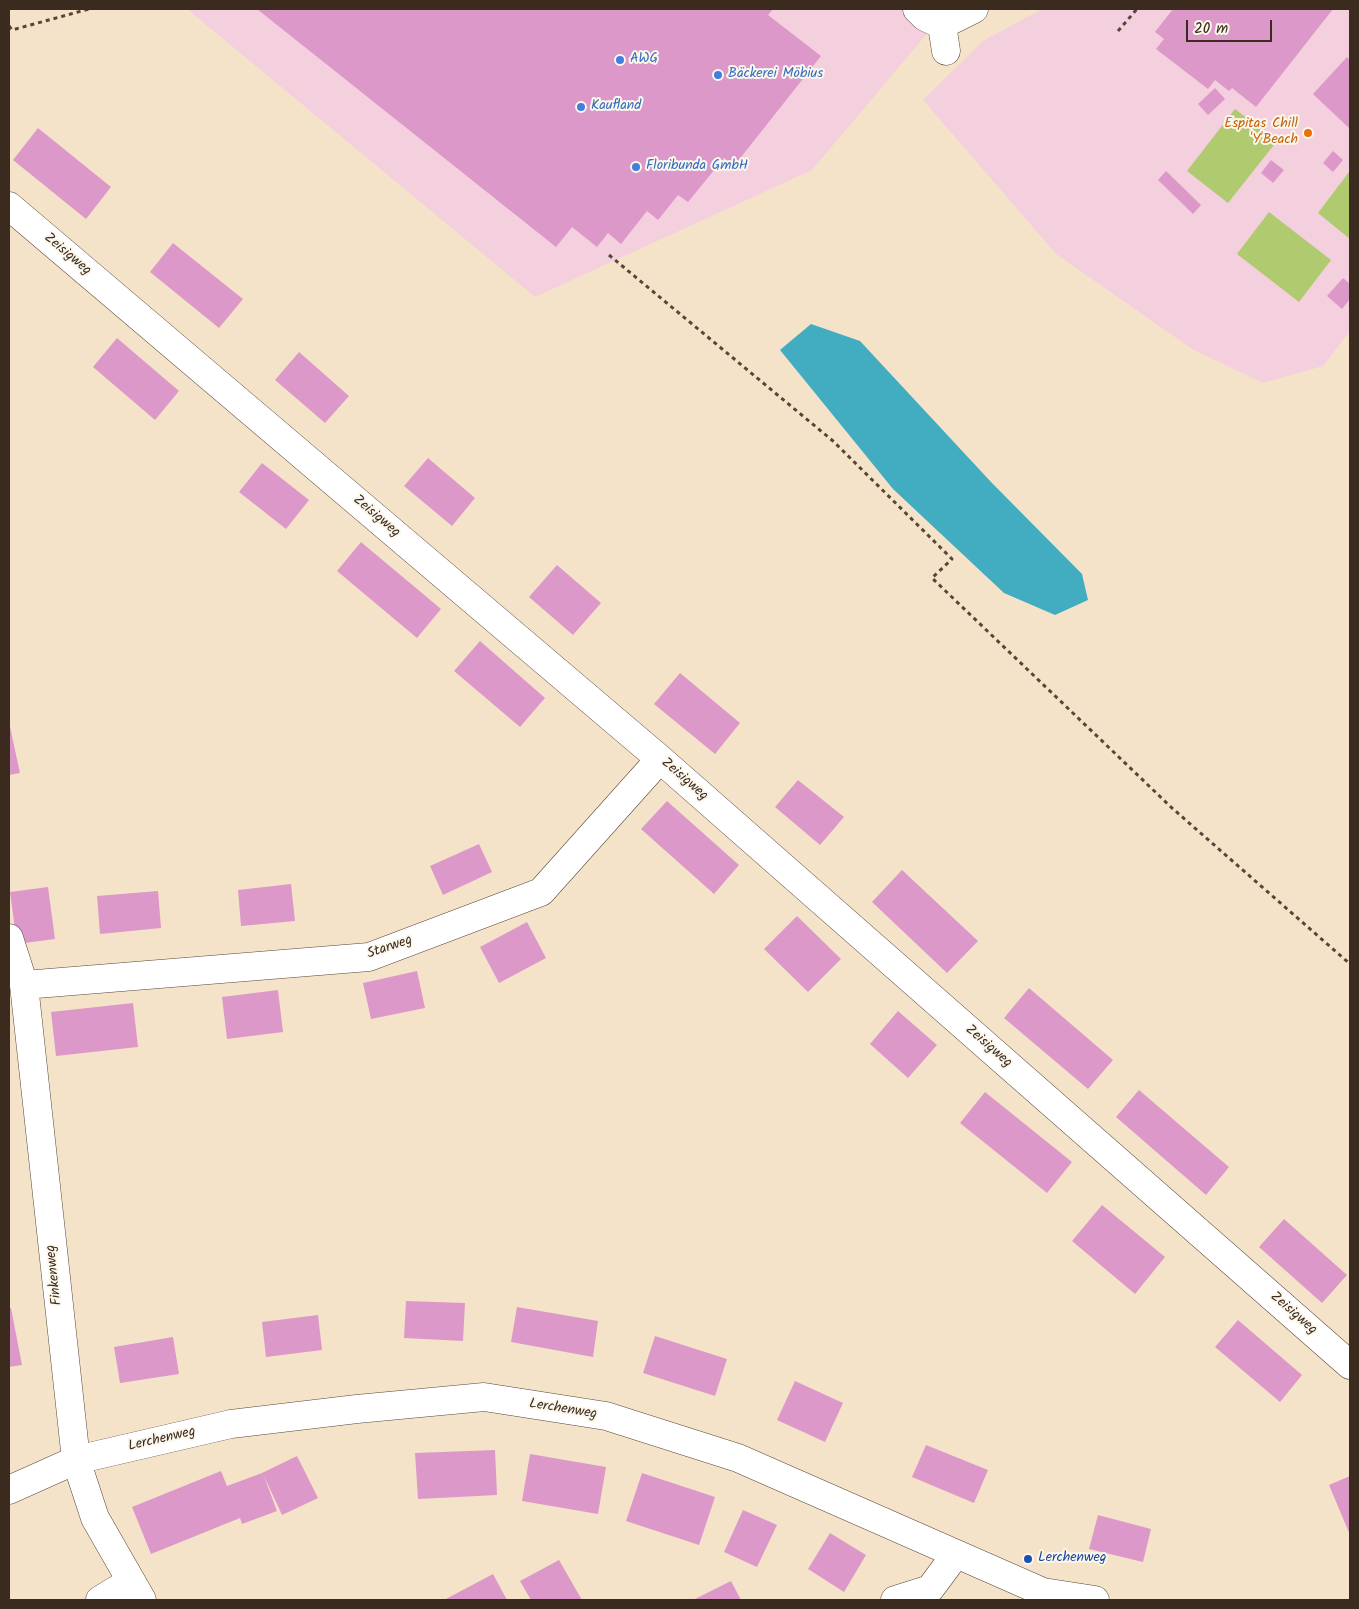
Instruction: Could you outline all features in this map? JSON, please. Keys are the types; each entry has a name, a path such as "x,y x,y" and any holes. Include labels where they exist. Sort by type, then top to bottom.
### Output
{"street":[{"path":"917,9 944,38 974,9"},
{"name":"Zeisigweg","path":"9,206 660,759 1350,1365"},
{"name":"Starweg","path":"24,985 369,957 541,892 660,759"},
{"name":"Finkenweg","path":"9,938 24,985 76,1460 95,1518 136,1591"},
{"name":"Lerchenweg","path":"9,1490 76,1460 231,1424 357,1409 484,1397 606,1416 738,1458 956,1554 1042,1596 1095,1600"},
{"path":"895,1600 930,1589 956,1554"},
{"path":"100,1600 136,1591"}],"path":[{"path":"9,26 12,30 89,9"},
{"path":"1118,31 1136,9"},
{"path":"609,255 833,441 952,559 932,578 1172,808 1350,964"}],"shaded area":[{"name":"Kaufland","path":"187,9 948,9 812,170 535,297"},
{"path":"1042,9 1350,9 1350,331 1323,366 1263,383 1192,349 1056,254 923,100 983,41"}],"green space":[{"path":"1235,109 1277,141 1228,203 1187,171"},
{"path":"1350,173 1350,239 1318,213"},
{"path":"1269,212 1331,260 1299,302 1237,254"}],"water":[{"path":"811,324 860,341 991,482 1082,574 1088,600 1055,615 1004,593 893,489 780,350"}],"building":[{"name":"Kaufland","path":"257,9 773,9 768,15 821,56 734,166 724,158 688,202 678,195 658,220 647,211 621,244 608,233 597,247 572,227 556,247"},
{"path":"1173,9 1333,9 1256,107 1232,88 1229,91 1215,80 1208,89 1156,49 1164,39 1155,32"},
{"path":"1347,57 1350,60 1350,129 1313,94"},
{"path":"1215,88 1225,99 1208,115 1198,104"},
{"path":"38,128 111,187 86,219 13,160"},
{"path":"1333,151 1343,160 1333,172 1323,163"},
{"path":"1271,160 1284,170 1273,183 1261,173"},
{"path":"1166,171 1201,205 1193,214 1158,180"},
{"path":"173,243 243,299 219,328 150,272"},
{"path":"1343,278 1350,284 1350,299 1342,309 1327,296"},
{"path":"117,338 179,391 155,420 93,367"},
{"path":"299,352 349,396 325,423 275,380"},
{"path":"428,458 475,498 452,526 404,486"},
{"path":"262,463 309,500 286,529 239,492"},
{"path":"361,542 441,609 417,638 337,571"},
{"path":"557,565 601,603 573,635 529,597"},
{"path":"480,641 545,698 520,727 454,671"},
{"path":"680,673 740,723 715,754 654,704"},
{"path":"9,722 20,773 9,775"},
{"path":"798,780 844,817 820,845 775,807"},
{"path":"667,801 739,865 714,894 641,829"},
{"path":"479,844 492,872 443,895 430,866"},
{"path":"902,870 978,941 947,973 872,902"},
{"path":"291,884 295,921 241,926 238,890"},
{"path":"48,887 55,939 17,944 10,892"},
{"path":"158,891 161,928 100,934 97,896"},
{"path":"797,916 841,959 808,992 764,949"},
{"path":"527,922 546,958 499,983 480,947"},
{"path":"417,971 425,1008 371,1019 363,983"},
{"path":"1029,988 1113,1060 1088,1089 1004,1018"},
{"path":"278,990 283,1032 227,1039 222,997"},
{"path":"133,1003 138,1047 56,1056 51,1012"},
{"path":"898,1011 937,1045 908,1078 870,1044"},
{"path":"1139,1090 1229,1167 1206,1195 1116,1117"},
{"path":"985,1092 1072,1162 1047,1193 960,1123"},
{"path":"1102,1205 1165,1257 1135,1294 1072,1241"},
{"path":"1284,1219 1347,1275 1322,1303 1259,1247"},
{"path":"406,1301 465,1303 463,1341 404,1338"},
{"path":"517,1307 598,1321 593,1357 511,1342"},
{"path":"9,1308 11,1308 22,1365 9,1367"},
{"path":"318,1315 322,1350 266,1357 262,1322"},
{"path":"1238,1320 1302,1375 1280,1402 1215,1347"},
{"path":"655,1336 727,1359 715,1396 643,1373"},
{"path":"173,1337 179,1374 120,1383 114,1347"},
{"path":"795,1381 843,1403 825,1442 777,1420"},
{"path":"926,1445 988,1470 974,1503 912,1477"},
{"path":"495,1450 497,1495 418,1499 415,1453"},
{"path":"530,1454 606,1467 598,1514 522,1501"},
{"path":"297,1456 318,1498 282,1515 264,1476 277,1511 242,1524 240,1518 151,1554 132,1507 221,1471 227,1486 262,1473"},
{"path":"642,1473 715,1497 699,1545 626,1521"},
{"path":"1350,1476 1350,1535 1329,1485"},
{"path":"743,1510 777,1525 757,1567 724,1552"},
{"path":"1098,1515 1151,1529 1143,1562 1089,1549"},
{"path":"830,1533 866,1555 844,1592 808,1569"},
{"path":"559,1560 582,1600 531,1600 520,1581"},
{"path":"493,1574 507,1600 444,1600"},
{"path":"731,1581 741,1600 693,1600"}],"place":[{"name":"AWG","path":"620,60"},
{"name":"Bäckerei Möbius","path":"718,75"},
{"name":"Kaufland","path":"581,107"},
{"name":"Espitas Chill 'Y'Beach","path":"1308,133"},
{"name":"Floribunda GmbH","path":"636,167"},
{"name":"Lerchenweg","path":"1028,1559"}]}
